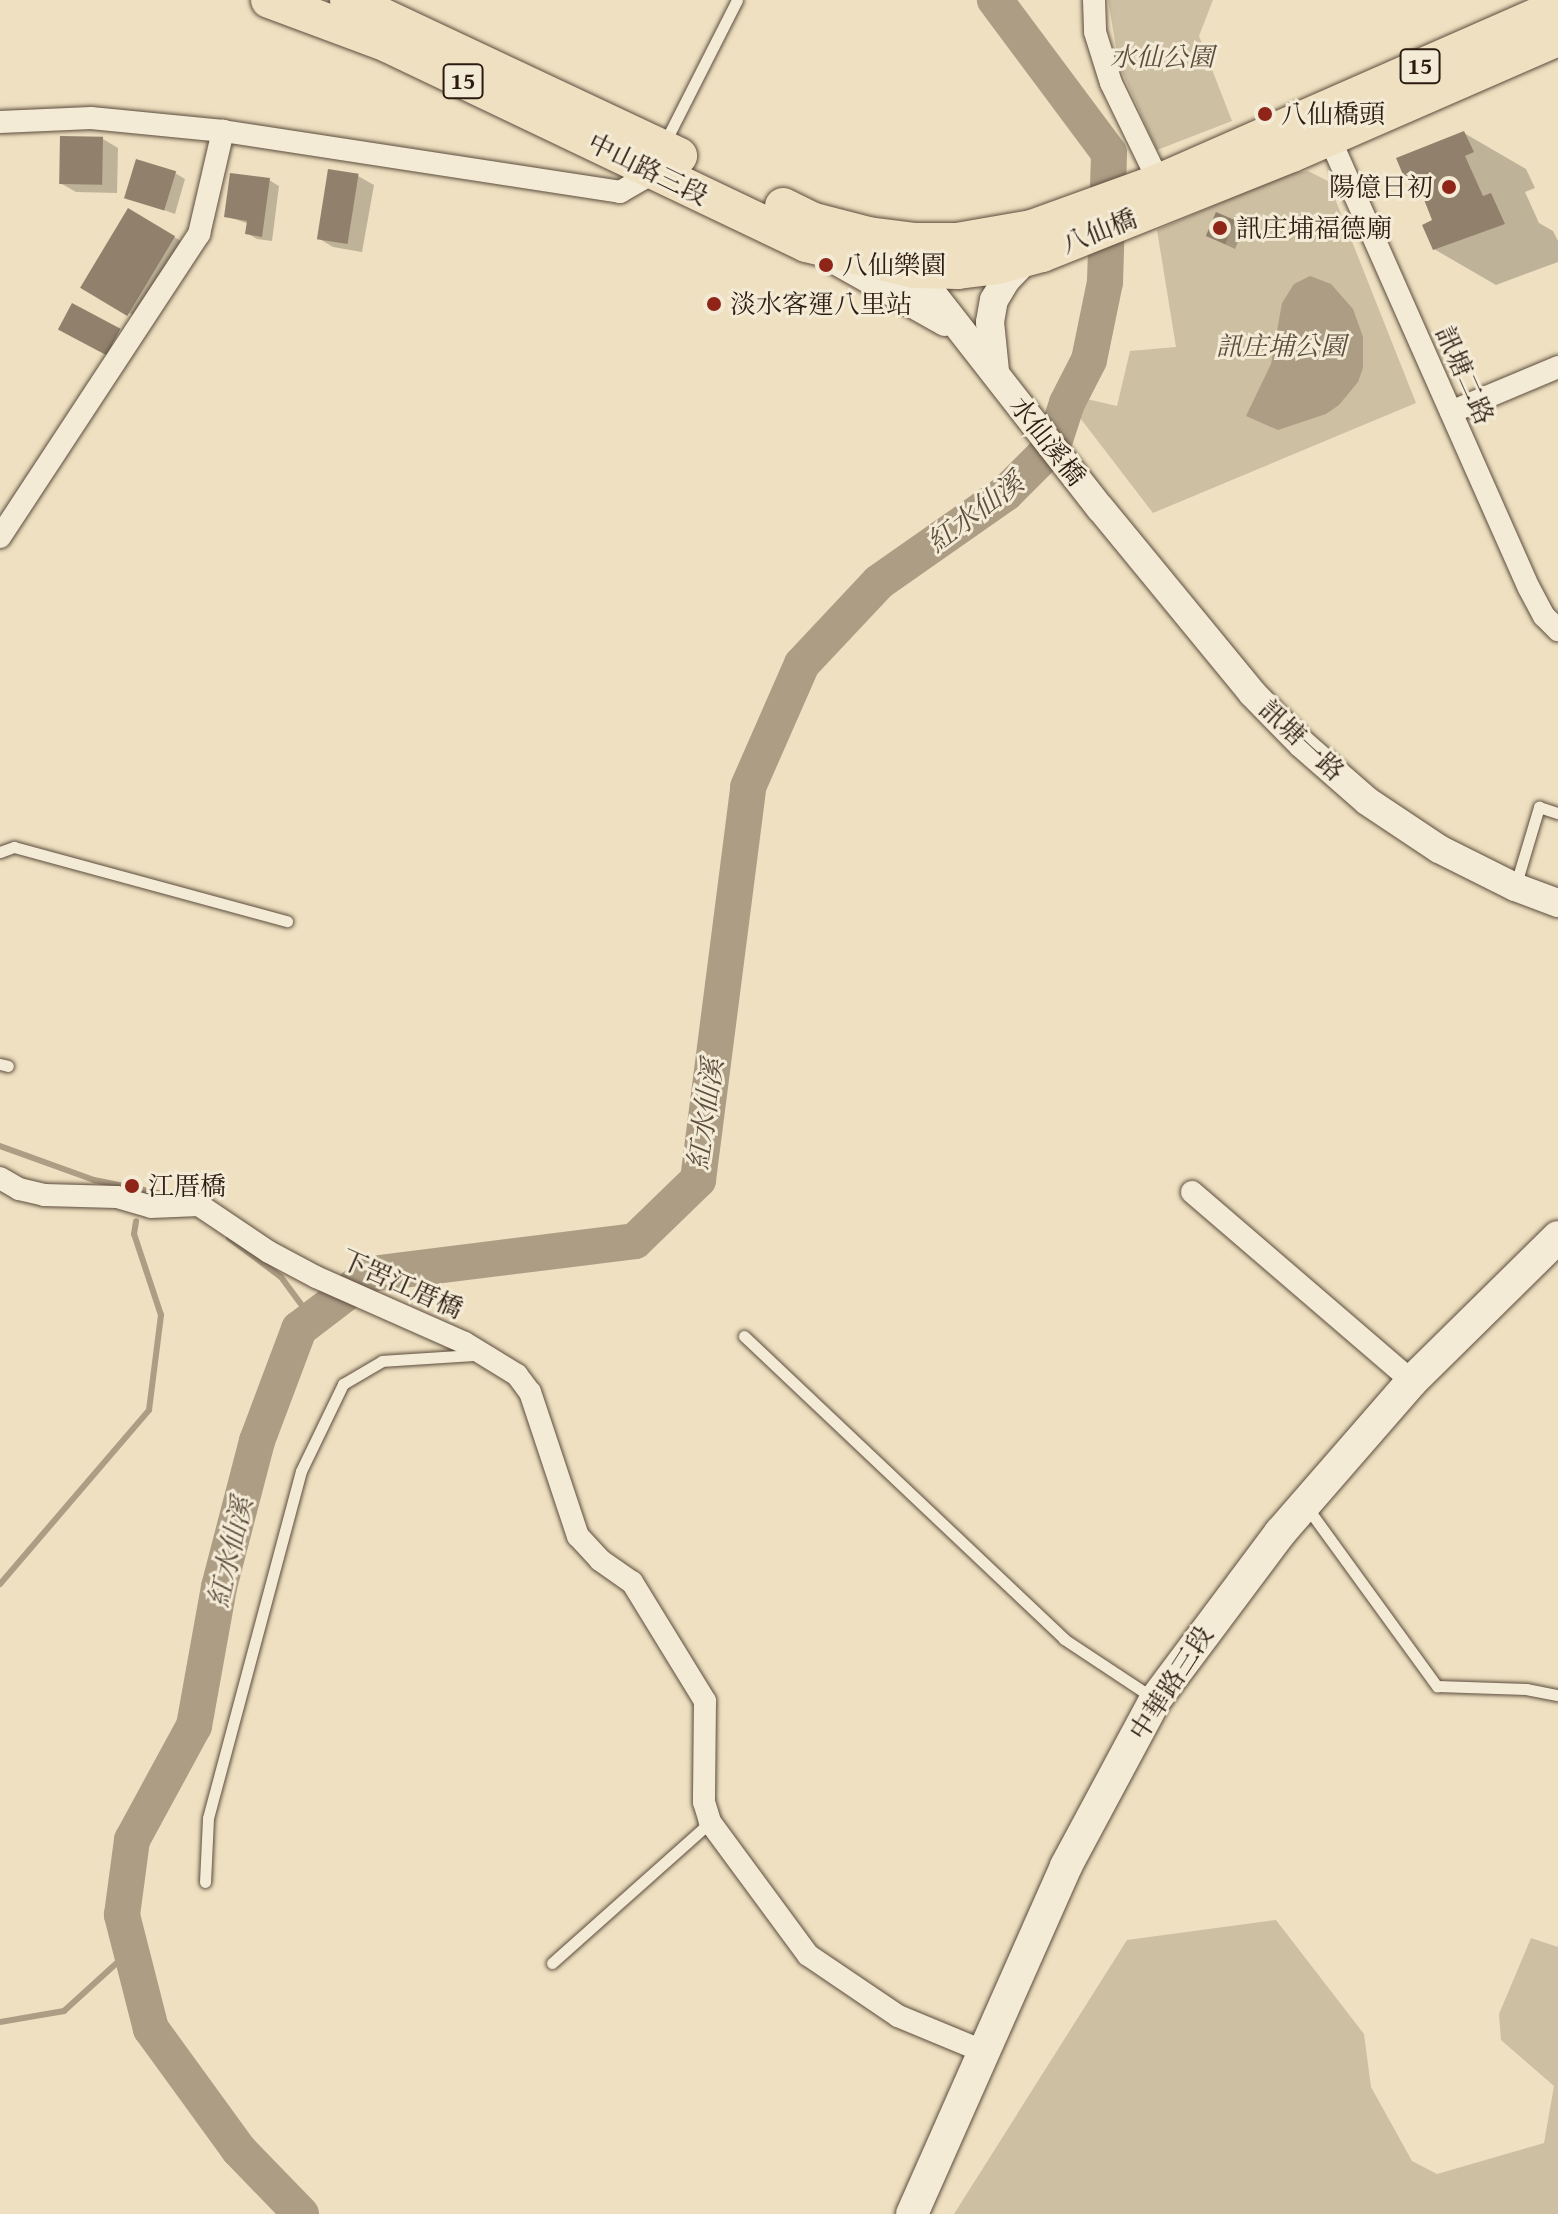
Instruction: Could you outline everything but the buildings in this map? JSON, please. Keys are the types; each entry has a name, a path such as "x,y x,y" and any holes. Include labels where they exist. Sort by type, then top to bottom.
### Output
{"main road":[{"name":"中山路三段","path":"269,0 387,44 658,160 814,221 868,235 914,255"},
{"name":"中山路三段","path":"348,0 658,160 806,244 868,262 914,255 957,241 1033,247"},
{"name":"15","path":"1153,193 1558,7"},
{"name":"15","path":"1153,193 1329,137 1558,38"},
{"name":"八仙橋","path":"1033,247 1153,193"},
{"name":"中華路三段","path":"912,2214 1066,1866 1155,1700 1212,1621 1412,1381 1558,1237"}],"street":[{"path":"1094,0 1095,32 1153,193"},
{"path":"0,122 91,118 223,131 620,192 658,160"},
{"path":"1,532 199,234 223,131"},
{"name":"訊塘二路","path":"1329,137 1529,588 1544,616 1558,630"},
{"path":"806,244 925,308 964,334"},
{"path":"995,372 990,322 994,300 1033,247"},
{"path":"914,255 964,334 995,372"},
{"path":"1451,412 1558,367"},
{"name":"水仙溪橋","path":"995,372 1101,509"},
{"name":"訊塘一路","path":"1101,509 1252,693 1302,744 1367,801 1439,849 1515,887 1558,903"},
{"name":"下罟江厝橋","path":"0,1178 19,1189 44,1195 117,1197 151,1207 199,1205 269,1252 316,1277 465,1343 517,1375 530,1392 578,1536 600,1560 632,1582 705,1701 704,1802 710,1822"},
{"path":"1192,1192 1412,1381"},
{"path":"710,1822 808,1955 898,2016 985,2052"}],"lane":[{"path":"658,160 737,0"},
{"path":"1515,887 1539,807 1558,813"},
{"path":"0,852 14,847 287,921"},
{"path":"744,1336 1064,1639 1155,1700"},
{"path":"205,1882 208,1818 301,1471 343,1384 382,1361 485,1354"},
{"path":"1306,1505 1437,1686 1526,1689 1558,1695"},
{"path":"552,1963 710,1822"}],"green space":[{"name":"水仙公園","path":"1108,0 1213,0 1199,36 1232,121 1157,150 1119,65"},
{"name":"訊庄埔公園","path":"1308,171 1328,181 1416,403 1153,513 1074,410 1078,397 1117,406 1130,351 1176,347 1157,230 1287,174"},
{"path":"1276,1920 1364,2034 1371,2087 1412,2161 1437,2174 1544,2143 1554,2086 1501,2040 1499,2014 1531,1938 1558,1947 1558,2214 954,2214 1127,1940"}],"shaded area":[{"path":"1310,276 1331,284 1353,309 1363,337 1363,368 1358,382 1339,405 1326,414 1278,430 1246,416 1271,364 1282,303 1294,284"}],"waterway":[{"name":"紅水仙溪","path":"301,2214 239,2150 151,2029 122,1915 132,1840 194,1726 219,1587 257,1441 299,1329 371,1274 635,1241 698,1180 748,787 802,664 879,582 1006,493 1053,446 1067,403 1089,360 1105,282 1109,153 995,0"},
{"path":"0,1146 94,1180 173,1196"},
{"path":"0,1584 149,1410 161,1315 134,1234 136,1221"},
{"path":"229,1238 281,1277 312,1319"},
{"path":"0,2022 64,2011 131,1950"}],"place":[{"name":"八仙橋頭","path":"1265,114"},
{"name":"陽億日初","path":"1449,187"},
{"name":"訊庄埔福德廟","path":"1220,228"},
{"name":"八仙樂園","path":"826,265"},
{"name":"淡水客運八里站","path":"714,304"},
{"name":"江厝橋","path":"132,1186"}]}
